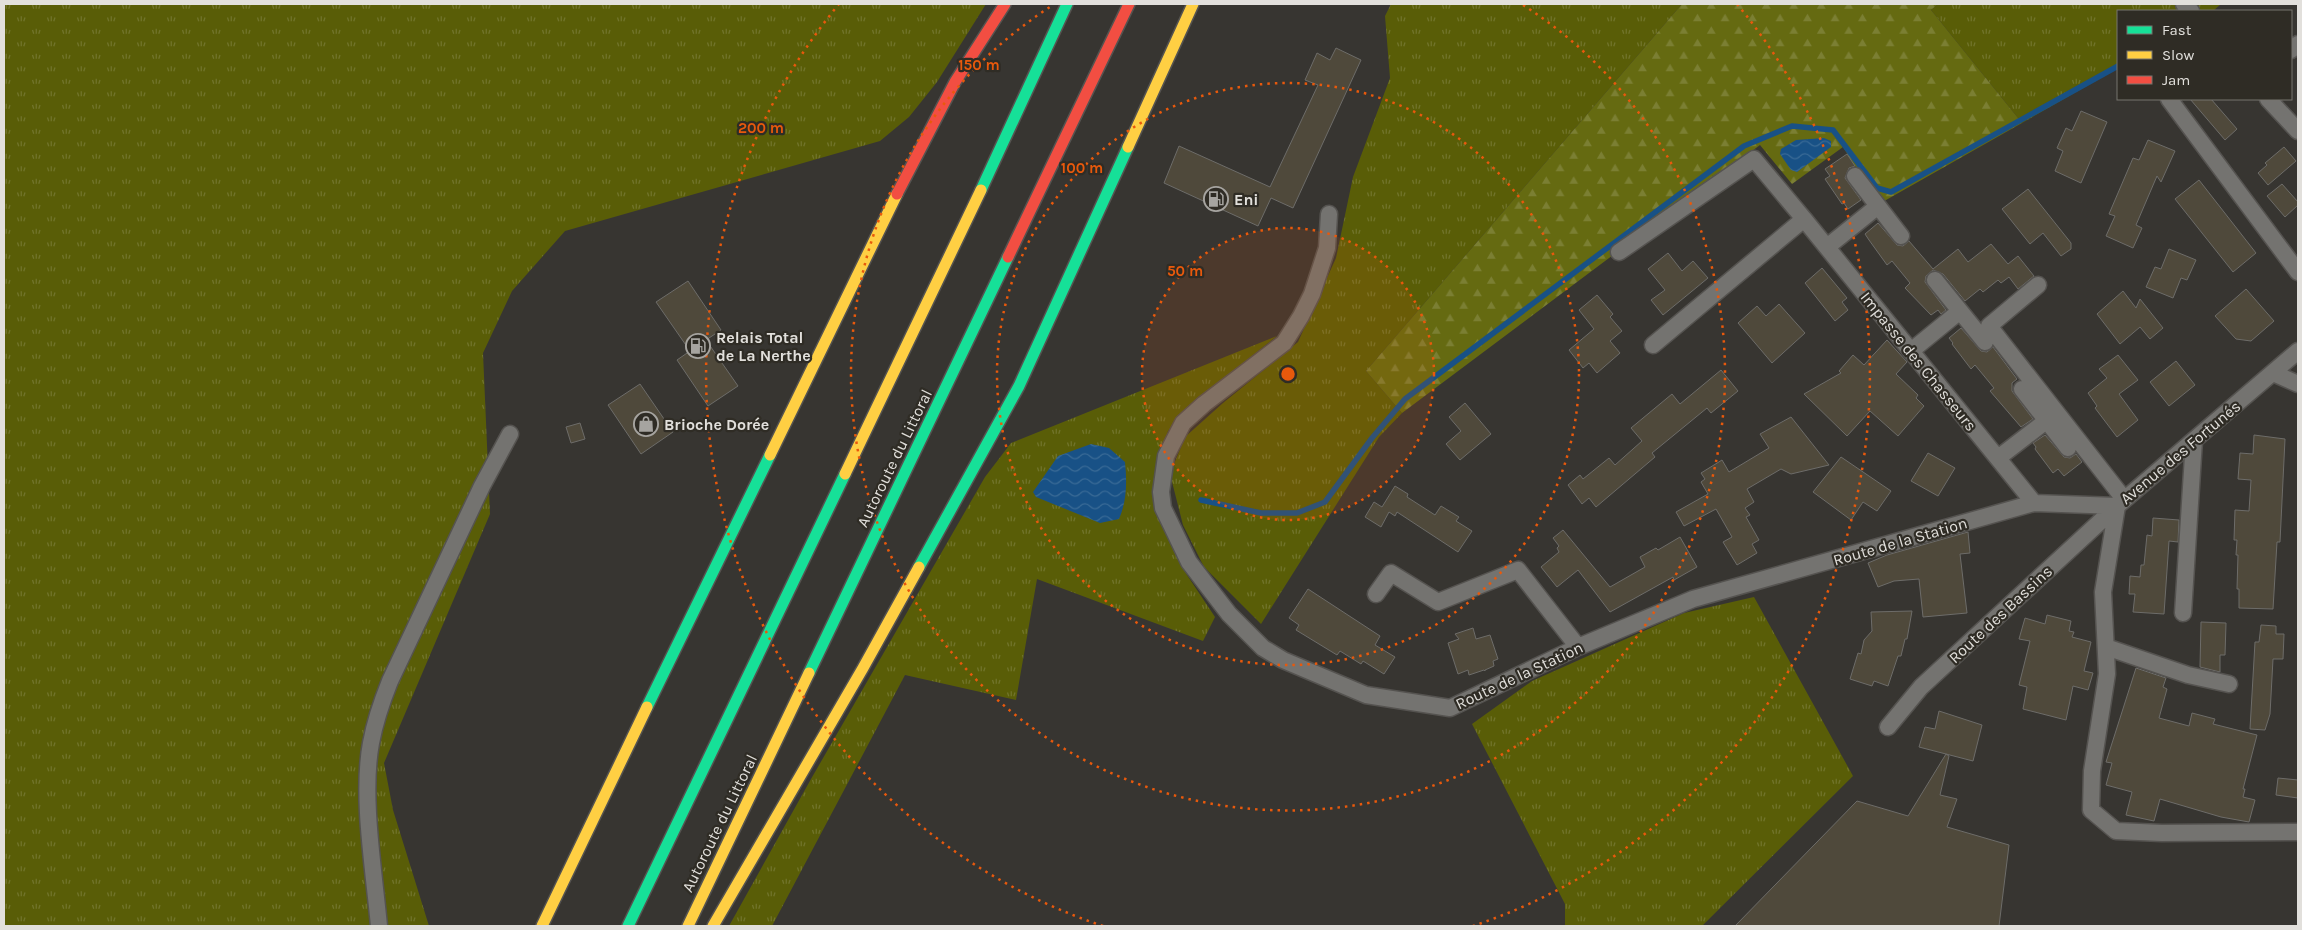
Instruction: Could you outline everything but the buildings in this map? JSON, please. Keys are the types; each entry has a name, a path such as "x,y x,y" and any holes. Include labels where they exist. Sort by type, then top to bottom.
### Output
{"highway":[{"path":"542,926 615,772 914,160 955,82 1005,4"},
{"path":"628,926 1009,130 1067,4"},
{"name":"Autoroute du Littoral","path":"688,926 1129,4"},
{"path":"713,926 863,668 1019,386 1193,4"}],"street":[{"path":"2170,100 2298,272"},
{"path":"2269,100 2298,132"},
{"name":"Impasse des Chasseurs","path":"1619,252 1754,158 2034,504"},
{"path":"1855,176 1901,236"},
{"path":"1827,247 1878,206"},
{"name":"Route de la Station","path":"1329,214 1326,248 1312,294 1284,343 1204,404 1183,424 1166,456 1161,492 1163,508 1189,562 1229,614 1263,648 1283,660 1366,695 1450,708 1578,647 1693,599 2034,504 2120,503"},
{"path":"1653,345 1804,219"},
{"path":"1935,280 1985,342"},
{"path":"2038,285 1989,326 2120,503"},
{"path":"1911,350 1960,311"},
{"name":"Avenue des Fortunés","path":"2298,351 2120,503 2103,592 2107,674 2092,771 2091,810 2116,831 2162,834 2298,832"},
{"path":"2273,373 2298,384"},
{"path":"2022,390 2068,448"},
{"path":"1998,458 2046,421"},
{"path":"379,926 367,782 371,743 379,710 390,681 478,495 510,434"},
{"path":"2183,613 2194,440"},
{"name":"Route des Bassins","path":"1888,727 1921,687 2120,503"},
{"path":"1376,594 1391,572 1438,602 1518,570 1578,647"},
{"path":"2106,647 2188,676 2229,684"}],"green space":[{"path":"4,4 986,4 937,82 909,117 880,141 565,231 512,291 483,353 490,514 384,763 393,810 429,926 4,926"},
{"path":"1391,4 1682,4 1366,371 1402,413 1379,437 1261,624 1204,567 1183,525 1170,474 1185,437 1223,403 1298,342 1336,258 1353,177 1390,78 1385,16"},
{"path":"1682,4 1938,4 1931,10 2022,123 1879,204 1843,147 1792,184 1760,145 1402,413 1366,371"},
{"path":"1938,4 2221,4 2214,10 2117,10 2117,69 2022,123 1931,10"},
{"path":"1277,336 1213,387 1168,431 1154,475 1158,516 1187,575 1215,617 1203,641 1037,579 1016,700 905,675 772,926 729,926 811,779 985,477 1011,443"},
{"path":"1754,597 1853,776 1702,926 1565,926 1565,904 1472,724 1532,681 1684,613"}],"water":[{"path":"1824,138 1831,141 1831,147 1797,172 1791,170 1780,154 1781,149 1796,140"},
{"path":"1091,444 1109,448 1125,462 1126,491 1119,519 1100,523 1036,497 1033,492 1058,456"}],"waterway":[{"path":"1201,500 1261,513 1297,513 1325,502 1372,438 1405,399 1744,146 1792,126 1833,130 1877,188 1891,192 2117,67"}],"traffic: fast":[{"path":"981,190 1067,4"},
{"path":"919,567 1019,386 1128,147"},
{"path":"809,673 1008,257"},
{"path":"647,707 770,455"},
{"path":"628,926 845,474"}],"traffic: slow":[{"path":"1128,147 1193,4"},
{"path":"845,474 981,190"},
{"path":"770,455 897,194"},
{"path":"713,926 863,668 919,567"},
{"path":"688,926 809,673"},
{"path":"542,926 647,707"}],"traffic: jam":[{"path":"897,194 955,82 1005,4"},
{"path":"1008,257 1129,4"}],"place":[{"name":"Eni","path":"1216,199"},
{"name":"Relais Total de La Nerthe","path":"698,346"},
{"name":"Brioche Dorée","path":"646,424"}]}
